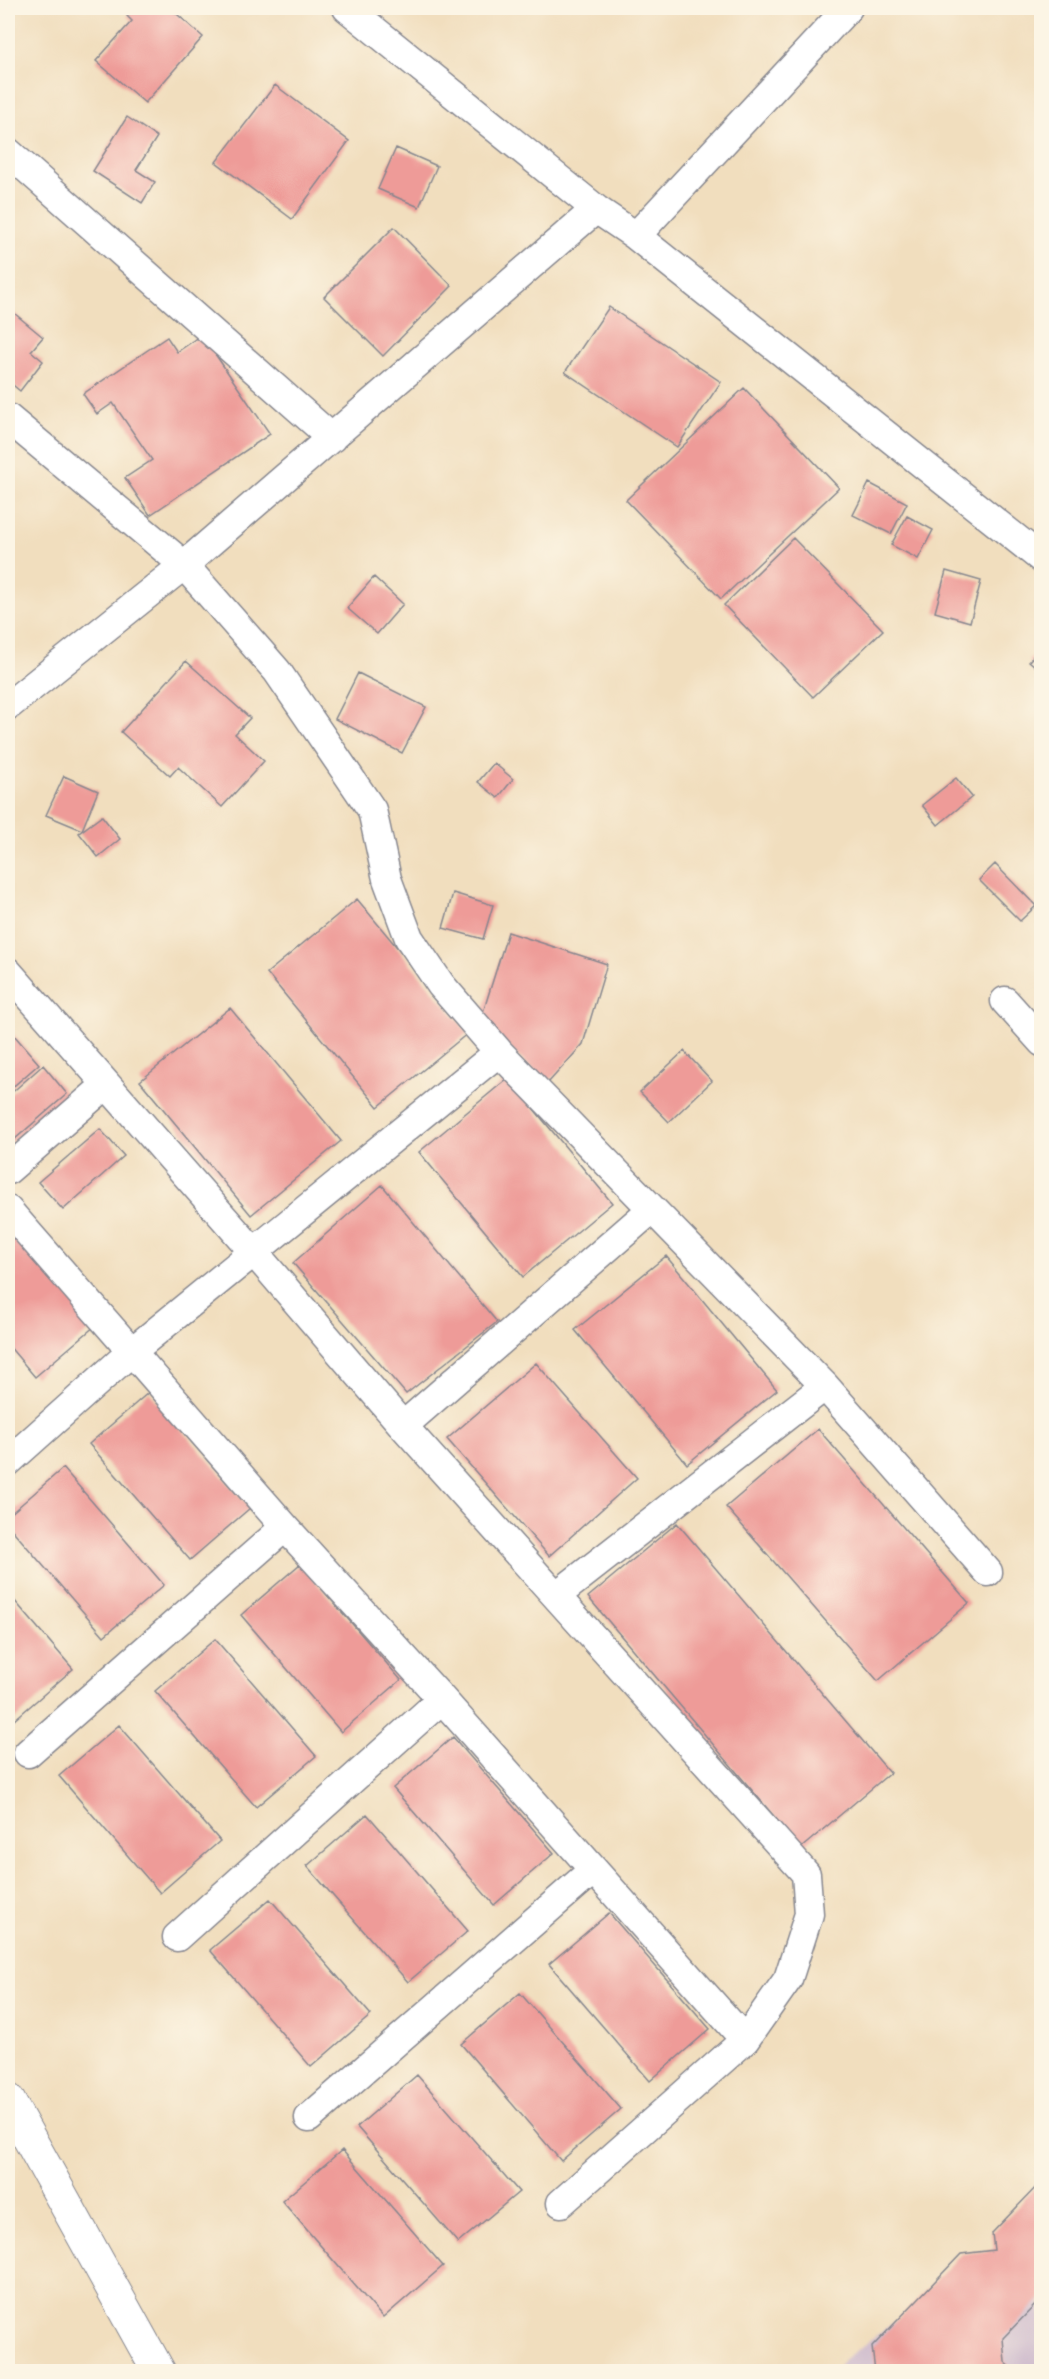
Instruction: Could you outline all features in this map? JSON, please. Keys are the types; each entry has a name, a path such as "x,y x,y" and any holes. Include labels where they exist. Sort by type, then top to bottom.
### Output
{"street":[{"path":"347,8 596,209 636,236 1041,559"},
{"path":"636,236 848,8"},
{"path":"8,152 332,438"},
{"path":"8,706 184,565 596,209"},
{"path":"8,418 184,565 277,671 372,810 387,879 409,938 441,985 499,1052 825,1386 988,1572"},
{"path":"8,972 403,1426 806,1874 809,1914 788,1979 745,2040 561,2203"},
{"path":"1005,1001 1041,1042"},
{"path":"8,1462 131,1352 499,1052"},
{"path":"8,1170 106,1085"},
{"path":"403,1426 652,1209"},
{"path":"8,1210 285,1527 442,1699 592,1871 745,2040"},
{"path":"557,1595 825,1386"},
{"path":"28,1753 285,1527"},
{"path":"177,1937 442,1699"},
{"path":"309,2118 592,1871"},
{"path":"8,2100 159,2372"}],"shaded area":[{"path":"1041,2213 1041,2371 836,2372 842,2361"}],"building":[{"path":"135,8 170,8 203,37 145,103 96,61 132,21 127,16"},
{"path":"275,85 349,141 292,219 216,162"},
{"path":"127,117 157,137 136,170 155,182 142,203 93,171"},
{"path":"396,148 437,166 419,207 378,189"},
{"path":"394,227 452,286 383,356 324,297"},
{"path":"609,307 721,382 677,447 565,372"},
{"path":"8,308 43,337 31,351 43,361 20,391 8,381"},
{"path":"202,335 270,434 150,515 125,478 152,460 113,403 97,414 83,394 167,337 177,352"},
{"path":"744,388 839,488 721,599 626,500"},
{"path":"869,483 907,503 891,534 853,515"},
{"path":"907,516 933,530 918,559 891,545"},
{"path":"793,538 883,630 813,697 724,605"},
{"path":"946,571 981,581 970,622 935,612"},
{"path":"374,577 403,604 377,634 347,608"},
{"path":"1042,647 1042,672 1029,661"},
{"path":"186,661 250,718 235,734 264,761 222,807 178,767 170,776 121,732"},
{"path":"358,673 426,707 402,753 335,719"},
{"path":"494,763 513,779 498,798 478,782"},
{"path":"64,776 98,791 82,830 46,815"},
{"path":"956,778 972,797 938,825 922,805"},
{"path":"102,816 120,839 98,857 79,833"},
{"path":"995,864 1036,906 1020,921 979,880"},
{"path":"453,893 493,905 483,939 443,928"},
{"path":"357,899 468,1033 378,1107 267,973"},
{"path":"508,932 607,964 583,1044 548,1083 480,1022"},
{"path":"230,1008 341,1141 251,1215 140,1081"},
{"path":"14,1035 39,1064 8,1091 8,1041"},
{"path":"684,1051 712,1081 669,1122 640,1092"},
{"path":"43,1065 67,1094 8,1145 8,1096"},
{"path":"508,1078 612,1203 523,1277 419,1152"},
{"path":"100,1129 124,1156 63,1210 38,1182"},
{"path":"382,1185 497,1322 406,1394 293,1263"},
{"path":"8,1224 95,1326 35,1377 8,1345"},
{"path":"666,1256 777,1390 687,1464 575,1330"},
{"path":"536,1363 637,1478 549,1556 447,1439"},
{"path":"149,1392 250,1508 190,1560 89,1444"},
{"path":"818,1429 969,1603 878,1681 726,1507"},
{"path":"63,1468 164,1585 104,1636 8,1525 8,1516"},
{"path":"677,1523 890,1773 801,1848 588,1597"},
{"path":"300,1564 401,1680 341,1732 241,1615"},
{"path":"8,1593 73,1669 13,1721 8,1714"},
{"path":"215,1639 316,1756 256,1807 155,1691"},
{"path":"119,1725 220,1841 160,1893 59,1776"},
{"path":"453,1737 554,1853 494,1905 393,1788"},
{"path":"367,1814 468,1931 408,1982 307,1866"},
{"path":"270,1899 371,2015 311,2067 210,1950"},
{"path":"609,1913 710,2029 650,2081 549,1964"},
{"path":"520,1993 621,2109 561,2161 461,2044"},
{"path":"417,2075 519,2192 458,2243 357,2127"},
{"path":"342,2150 443,2266 383,2318 282,2201"},
{"path":"1040,2183 1042,2298 1003,2338 1005,2362 1016,2372 875,2372 872,2347 961,2254 994,2250 992,2233"}]}
